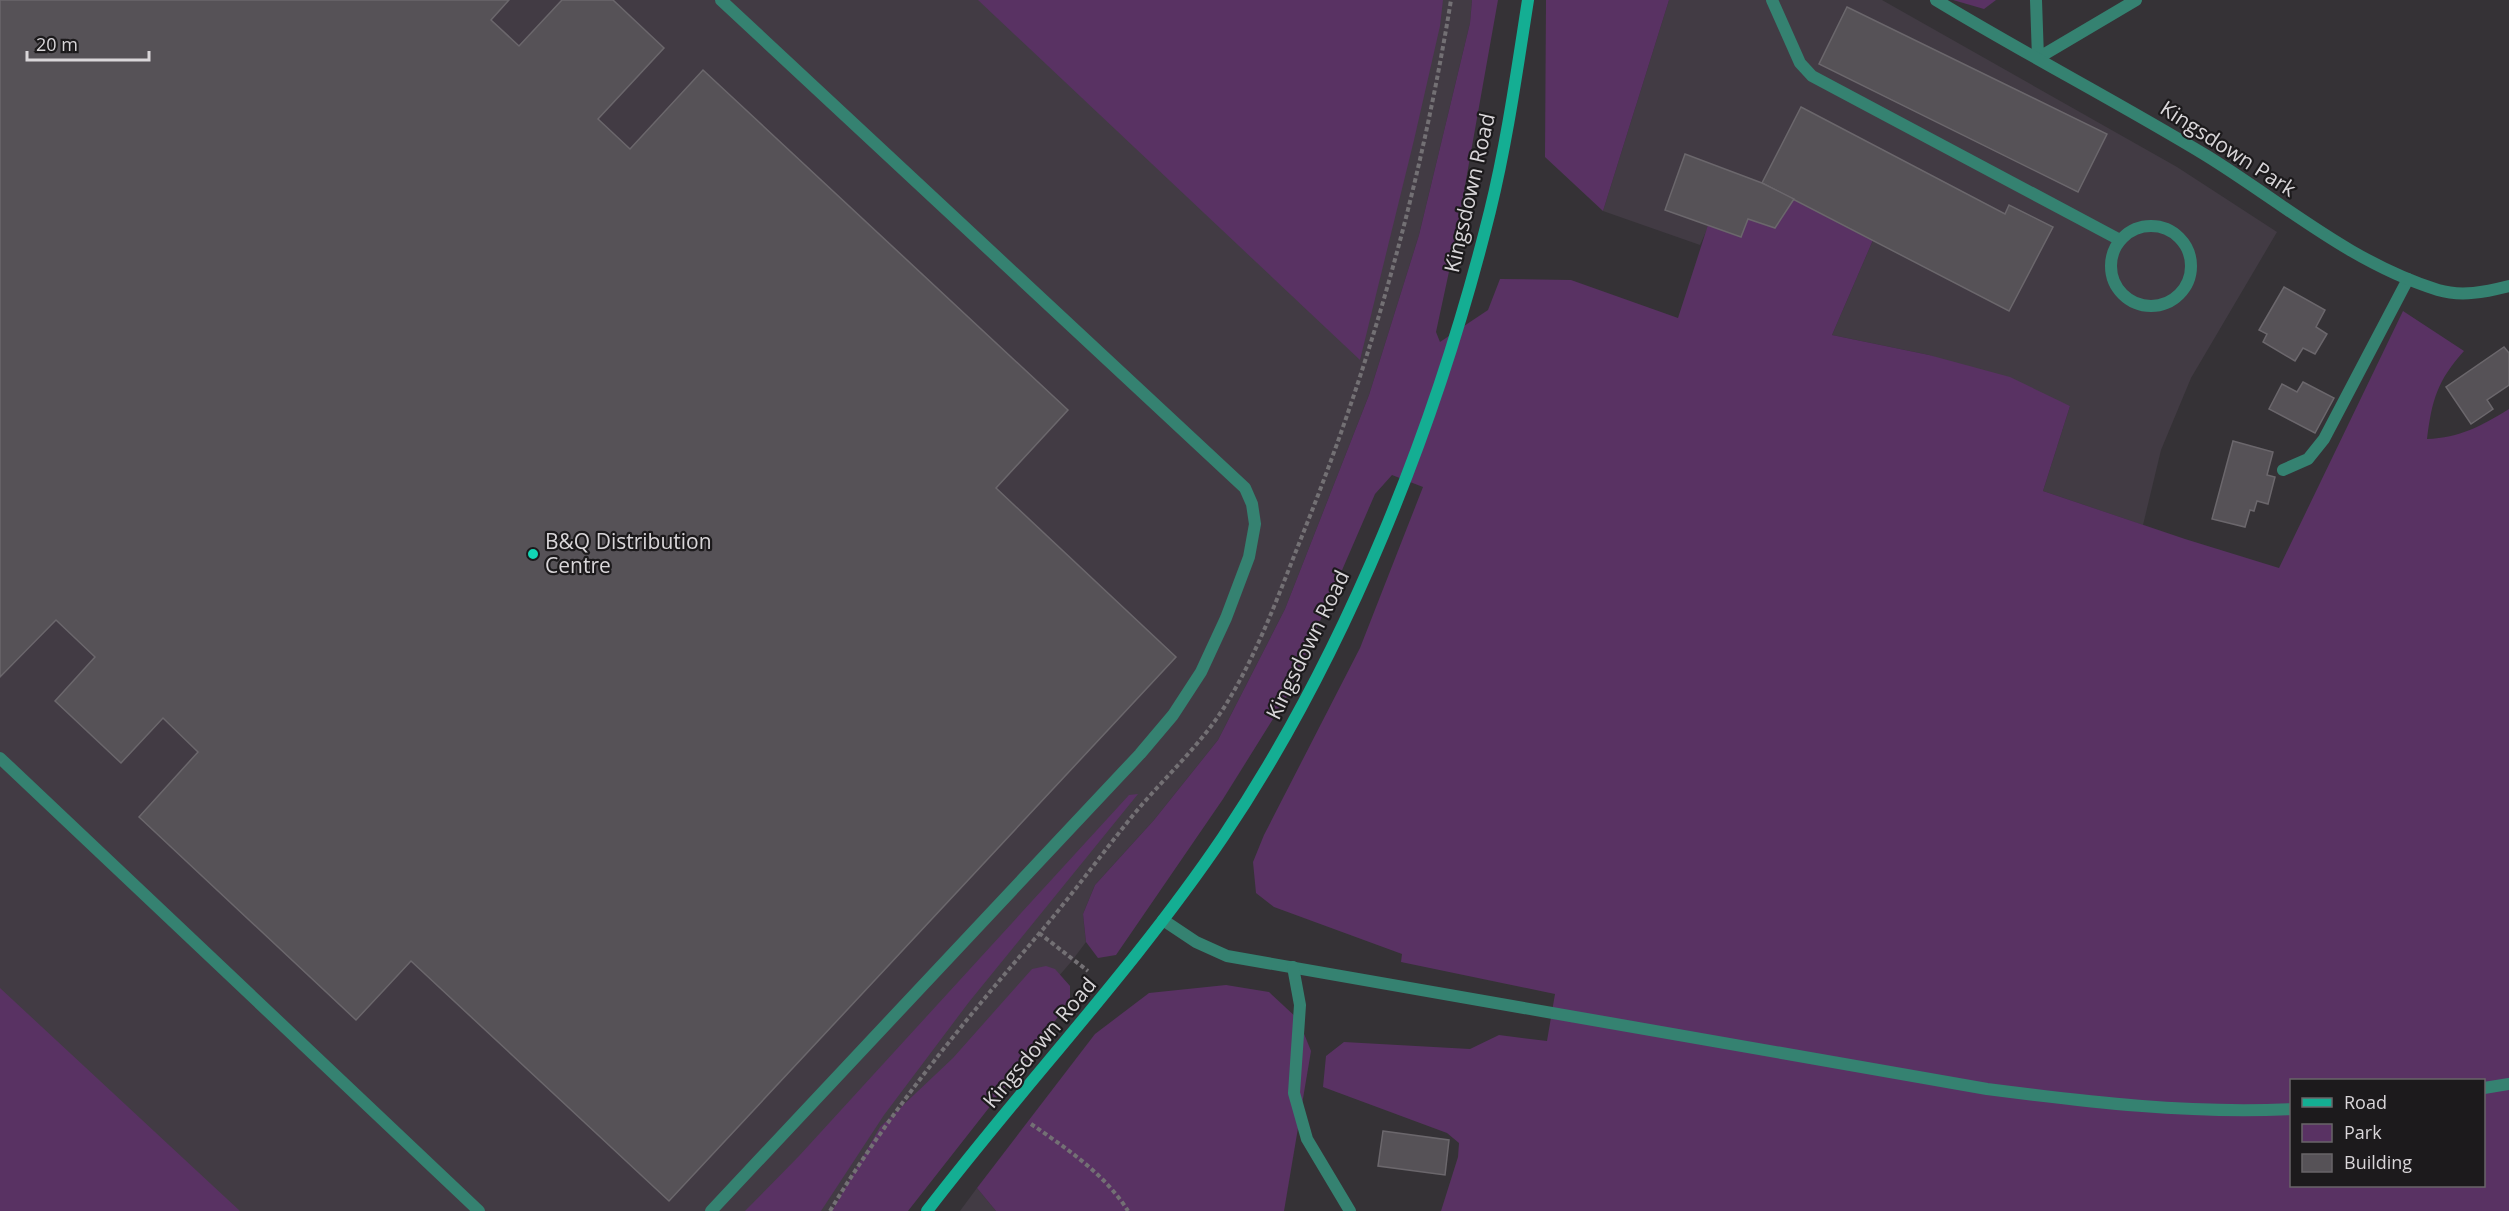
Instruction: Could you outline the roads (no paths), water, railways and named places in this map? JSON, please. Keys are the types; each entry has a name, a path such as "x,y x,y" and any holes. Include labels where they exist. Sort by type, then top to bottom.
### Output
{"main road":[{"name":"Kingsdown Road","path":"927,1211 1111,989 1163,920 1223,837 1277,748 1324,663 1370,561 1412,458 1458,324 1490,209 1528,0"}],"street":[{"path":"711,1211 1140,754 1173,715 1202,672 1226,618 1249,557 1255,524 1252,504 1245,488 721,0"},
{"path":"1772,0 1800,63 1812,76 2120,240"},
{"name":"Kingsdown Park","path":"1936,0 2126,106 2232,172 2316,230 2383,269 2440,291 2477,294 2509,286"},
{"path":"2036,0 2038,58 2136,0"},
{"path":"2153,225 2176,234 2190,255 2188,280 2182,292 2171,301 2158,306 2144,305 2125,296 2113,280 2110,265 2113,252 2120,240 2129,231 2153,225"},
{"path":"2283,470 2308,459 2324,439 2408,279"},
{"path":"0,758 479,1211"},
{"path":"1163,920 1196,942 1227,956 1987,1089 2104,1104 2203,1110 2290,1109"},
{"path":"1293,967 1300,1005 1294,1093 1307,1139 1350,1211"},
{"path":"2485,1088 2509,1084"}],"place":[{"name":"B&Q Distribution Centre","path":"533,554"}]}
